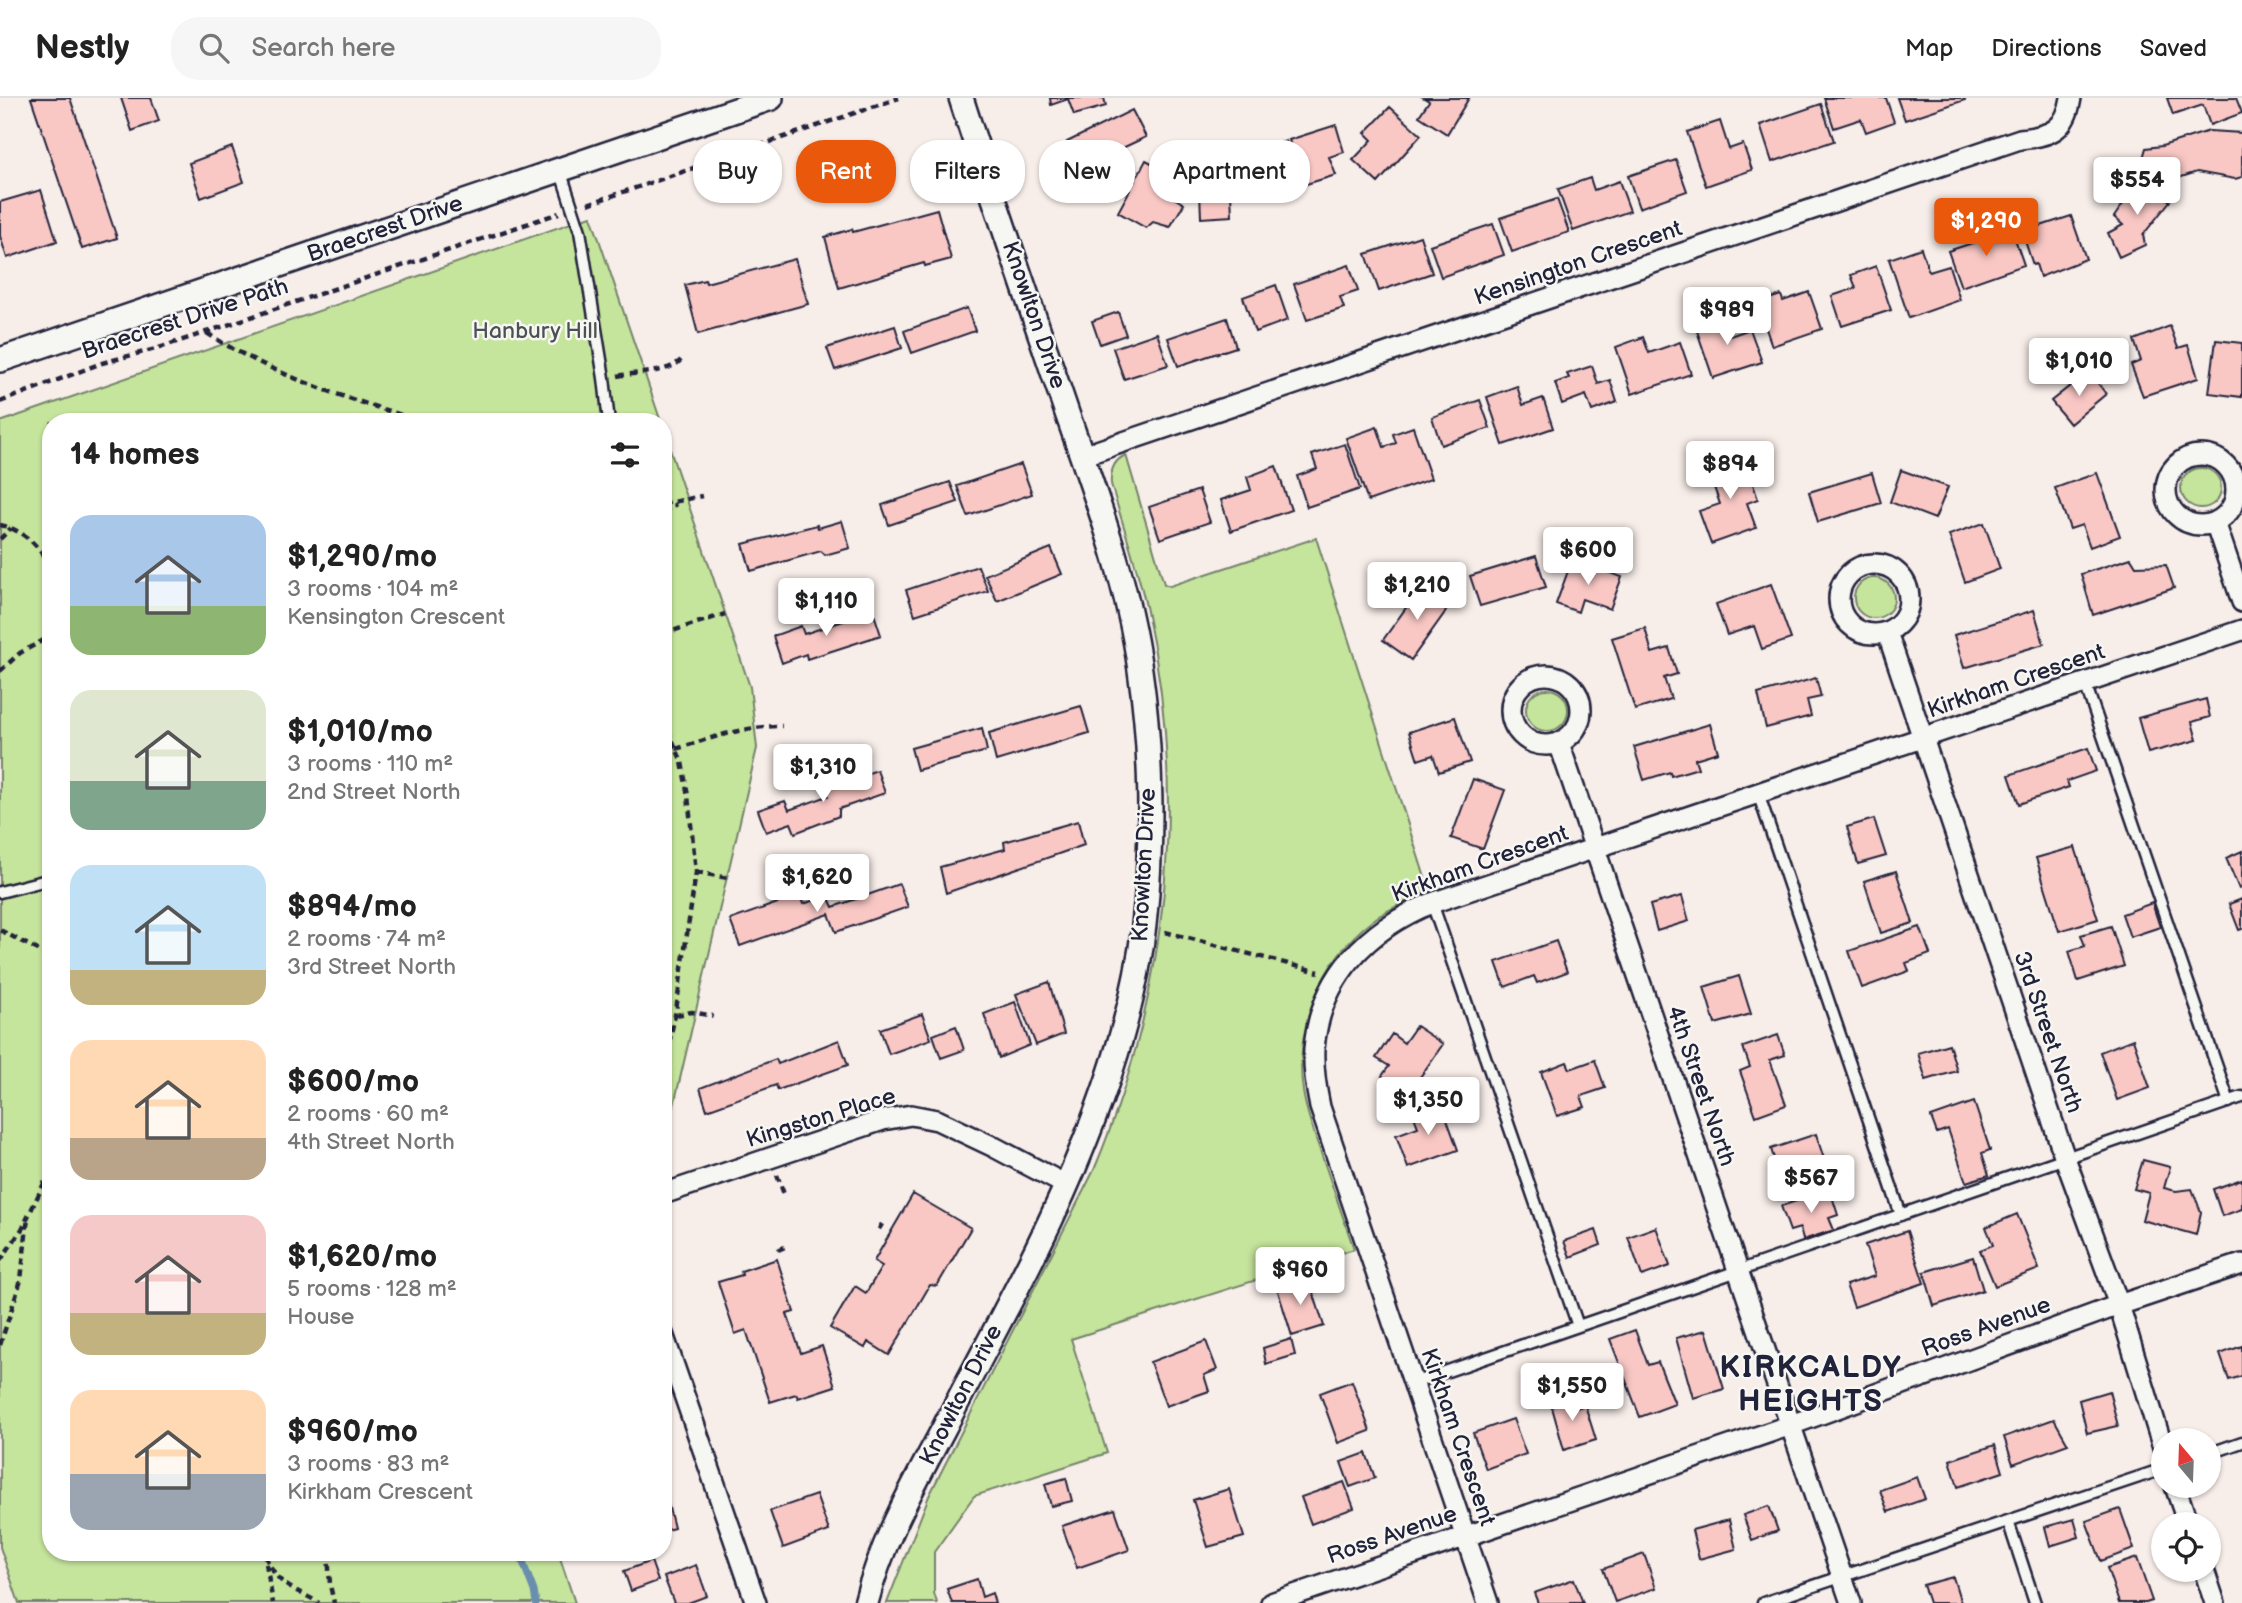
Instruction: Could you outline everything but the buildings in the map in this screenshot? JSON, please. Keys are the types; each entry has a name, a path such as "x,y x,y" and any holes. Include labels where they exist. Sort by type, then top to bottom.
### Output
{"street":[{"name":"Braecrest Drive","path":"0,360 771,98"},
{"name":"Knowlton Drive","path":"866,1603 895,1522 1037,1247 1106,1087 1133,986 1144,926 1149,855 1148,764 1140,669 1120,575 961,98"},
{"name":"Kensington Crescent","path":"1082,456 2021,139 2038,138 2058,129 2068,114 2071,98"},
{"path":"2215,522 2242,602"},
{"name":"Kirkham Crescent","path":"1488,1603 1320,1107 1315,1079 1314,1048 1322,1010 1339,977 1358,949 1405,914 1432,903 2242,631"},
{"name":"3rd Street North","path":"1887,632 2065,1158 2119,1305 2157,1428"},
{"name":"4th Street North","path":"1559,743 1851,1603"},
{"name":"Kingston Place","path":"672,1191 883,1120 911,1115 937,1120 1066,1185"},
{"name":"Ross Avenue","path":"1271,1603 1791,1425 2119,1305 2242,1264"},
{"path":"672,1360 756,1603"},
{"path":"2208,1582 2215,1603"}],"lane":[{"path":"559,169 580,231 608,413"},
{"path":"2085,683 2229,1102"},
{"path":"1758,793 1901,1215"},
{"path":"0,892 42,881"},
{"path":"1432,903 1578,1326"},
{"path":"1413,1383 2242,1097"},
{"path":"2221,1449 2242,1442"},
{"path":"1763,1603 2151,1473"},
{"path":"2008,1521 2035,1603"}],"path":[{"name":"Braecrest Drive Path","path":"0,402 102,363 159,348 899,98"},
{"path":"207,332 234,351 278,372 398,413"},
{"path":"604,378 666,368 681,360"},
{"path":"672,502 702,496"},
{"path":"672,507 689,498"},
{"path":"0,525 11,528 42,552"},
{"path":"0,539 11,528"},
{"path":"672,631 725,614"},
{"path":"0,671 20,653 42,641"},
{"path":"676,749 757,727 782,726"},
{"path":"672,740 682,762 696,872 672,1029"},
{"path":"696,872 728,878"},
{"path":"1144,926 1339,977"},
{"path":"0,930 42,952"},
{"path":"675,1015 692,1012 713,1016"},
{"path":"0,1261 7,1254 42,1188"},
{"path":"782,1189 785,1197"},
{"path":"0,1345 20,1280 28,1217"},
{"path":"778,1250 787,1247"},
{"path":"265,1561 273,1603"},
{"path":"267,1561 286,1587 319,1603"},
{"path":"329,1561 334,1603"}],"green space":[{"name":"Hanbury Hill","path":"591,216 658,413 42,413 42,1561 561,1561 575,1603 19,1603 0,1547 0,422"},
{"path":"1126,455 1164,584 1170,586 1316,538 1429,890 1379,916 1354,937 1325,975 1307,1020 1301,1067 1304,1099 1354,1249 1071,1339 1107,1453 974,1496 934,1552 934,1593 937,1603 887,1603 929,1496 1094,1170 1119,1103 1139,1034 1154,965 1164,895 1168,824 1166,753 1160,682 1147,611 1111,484 1114,466"},
{"path":"672,456 750,687 757,748 672,1113"},
{"path":"2201,468 2215,474 2221,488 2215,502 2201,508 2187,502 2181,488 2187,474"},
{"path":"1874,578 1888,584 1894,598 1888,612 1874,618 1860,612 1854,598 1860,584"},
{"path":"1547,689 1562,695 1568,710 1562,725 1547,731 1532,725 1526,710 1532,695"}],"waterway":[{"path":"522,1561 536,1603"}],"district":[{"name":"KIRKCALDY HEIGHTS","path":"1811,1385"}]}
